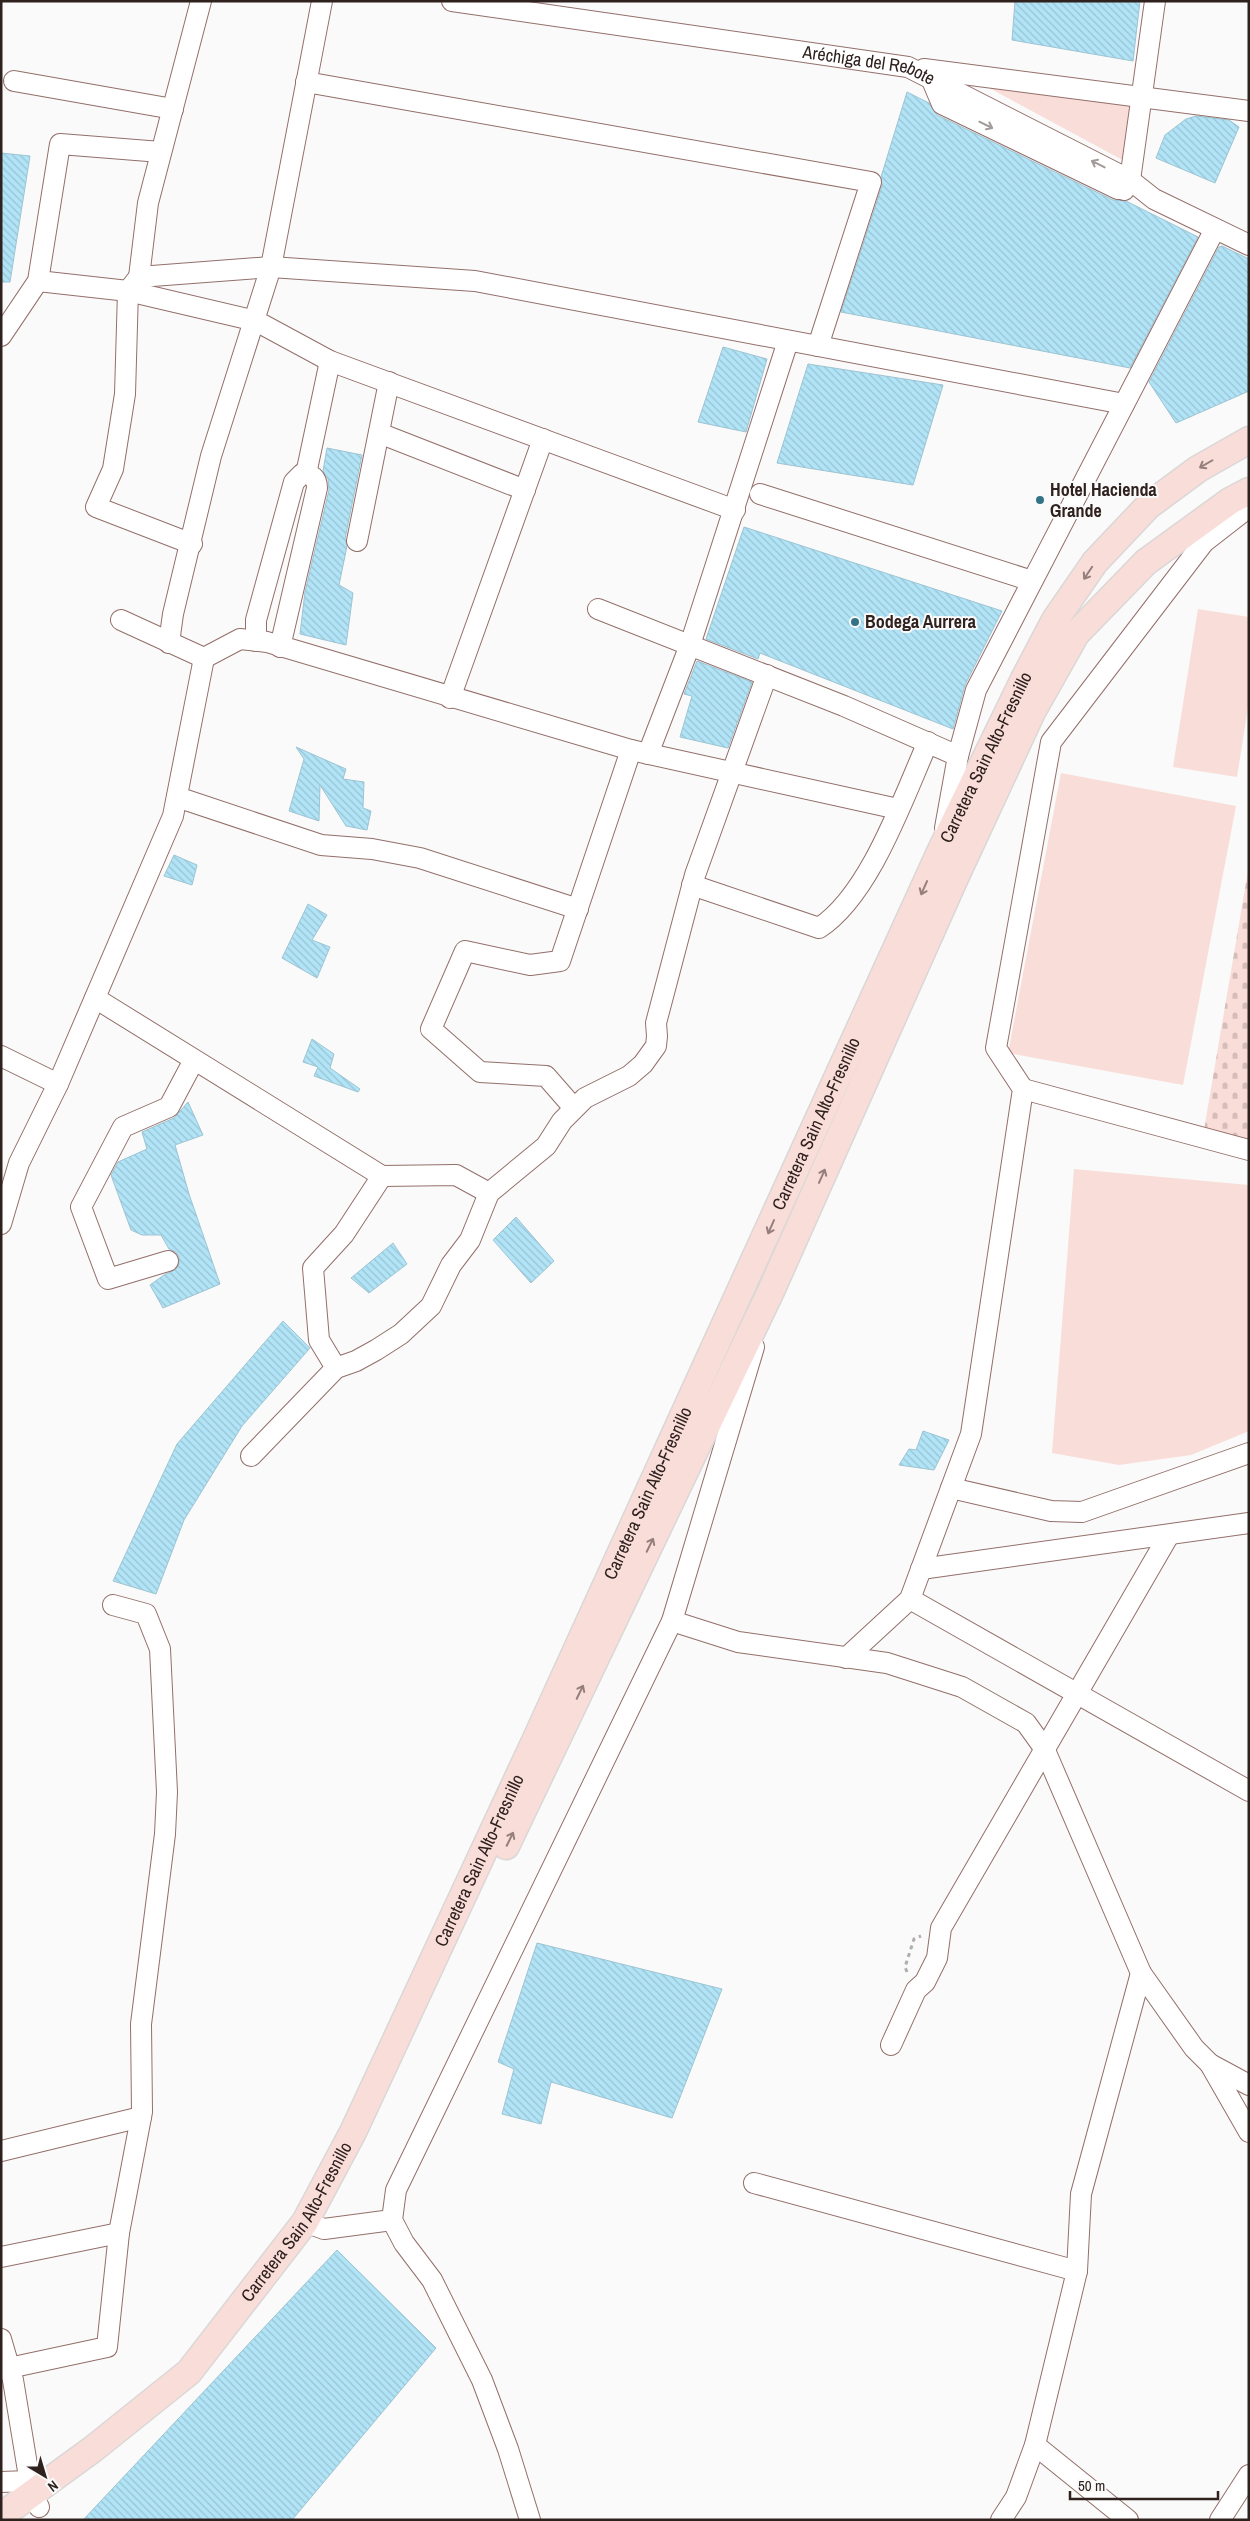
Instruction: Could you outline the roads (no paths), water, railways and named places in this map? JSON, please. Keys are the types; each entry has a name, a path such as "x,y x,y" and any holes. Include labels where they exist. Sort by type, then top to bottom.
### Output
{"main road":[{"name":"Carretera Sain Alto-Fresnillo","path":"311,2224 757,1256 951,858 1024,678 1055,620 1096,562 1148,506 1198,469 1249,440"},
{"path":"1,2516 30,2501 202,2372 291,2270 311,2224 358,2158 771,1291 951,858 1076,634 1146,562 1230,501 1249,491"}],"street":[{"path":"192,544 96,507 113,469 120,430 125,394 134,284 148,204 201,1"},
{"path":"169,643 173,614 192,544 212,456 256,321 271,267 322,1"},
{"name":"Aréchiga del Rebote","path":"452,1 908,67 931,78 942,104 1127,186"},
{"path":"1155,1 1127,186 1249,244"},
{"path":"908,67 1249,111"},
{"path":"14,81 173,110"},
{"path":"306,82 871,182 818,346"},
{"path":"1,336 38,281 60,144 161,152"},
{"path":"951,858 958,756 976,690 1215,228"},
{"path":"38,281 134,284 271,267 475,281 1124,404"},
{"path":"134,284 256,321 330,361 735,510"},
{"path":"574,1108 546,1076 480,1072 431,1029 465,951 530,965 560,961 578,909 640,752 690,645 788,341"},
{"path":"306,474 330,361"},
{"path":"357,541 389,382"},
{"path":"378,434 524,490"},
{"path":"450,698 543,439"},
{"path":"256,641 256,620 294,482 299,475 306,474 314,477 317,488 280,646"},
{"path":"760,494 1032,581"},
{"path":"1249,507 1204,542 1052,742 996,1048 1023,1089 1249,1150"},
{"path":"598,609 767,676 958,756"},
{"path":"121,620 204,658"},
{"path":"204,658 240,639 280,646 450,698 640,752 898,809"},
{"path":"2,1214 19,1163 58,1084 173,816 204,658"},
{"path":"251,1456 336,1368 356,1361 401,1334 431,1306 450,1265 470,1240 488,1193 546,1146 574,1108 586,1098 629,1076 642,1064 656,1046 656,1023 692,885 767,676"},
{"path":"692,885 820,928 833,920 866,877 928,742"},
{"path":"177,797 321,845 372,849 420,858 578,909"},
{"path":"95,998 382,1176 456,1176 488,1193"},
{"path":"1,1056 58,1084"},
{"path":"168,1261 108,1279 81,1207 123,1127 169,1107 194,1060"},
{"path":"846,1658 910,1599 970,1434 1023,1089"},
{"path":"336,1368 319,1340 313,1268 344,1234 382,1176"},
{"path":"530,2520 508,2449 482,2380 432,2280 404,2243 392,2220 396,2190 672,1620 771,1291 757,1256"},
{"path":"951,1488 1050,1511 1082,1512 1249,1453"},
{"path":"921,1570 1249,1523"},
{"path":"891,2045 916,1990 925,1982 937,1958 940,1928 1169,1535"},
{"path":"910,1599 1249,1791"},
{"path":"8,2375 107,2347 119,2233 141,2117 141,2024 165,1834 167,1792 160,1649 146,1614 113,1605"},
{"path":"672,1620 738,1642 886,1663 962,1687 1026,1723 1044,1748 1141,1973 1194,2048 1210,2064 1249,2132"},
{"path":"1001,2520 1016,2497 1035,2445 1076,2271 1081,2194 1141,1973"},
{"path":"1210,2064 1249,2085"},
{"path":"1,2151 141,2117"},
{"path":"754,2183 1076,2271"},
{"path":"311,2224 333,2228 392,2220"},
{"path":"1,2257 119,2233"},
{"path":"1,2339 30,2501"},
{"path":"1035,2445 1128,2520"},
{"path":"1220,2520 1249,2475"},
{"path":"1,2482 30,2501"}],"place":[{"name":"Hotel Hacienda Grande","path":"1040,500"},
{"name":"Bodega Aurrera","path":"855,622"}]}
